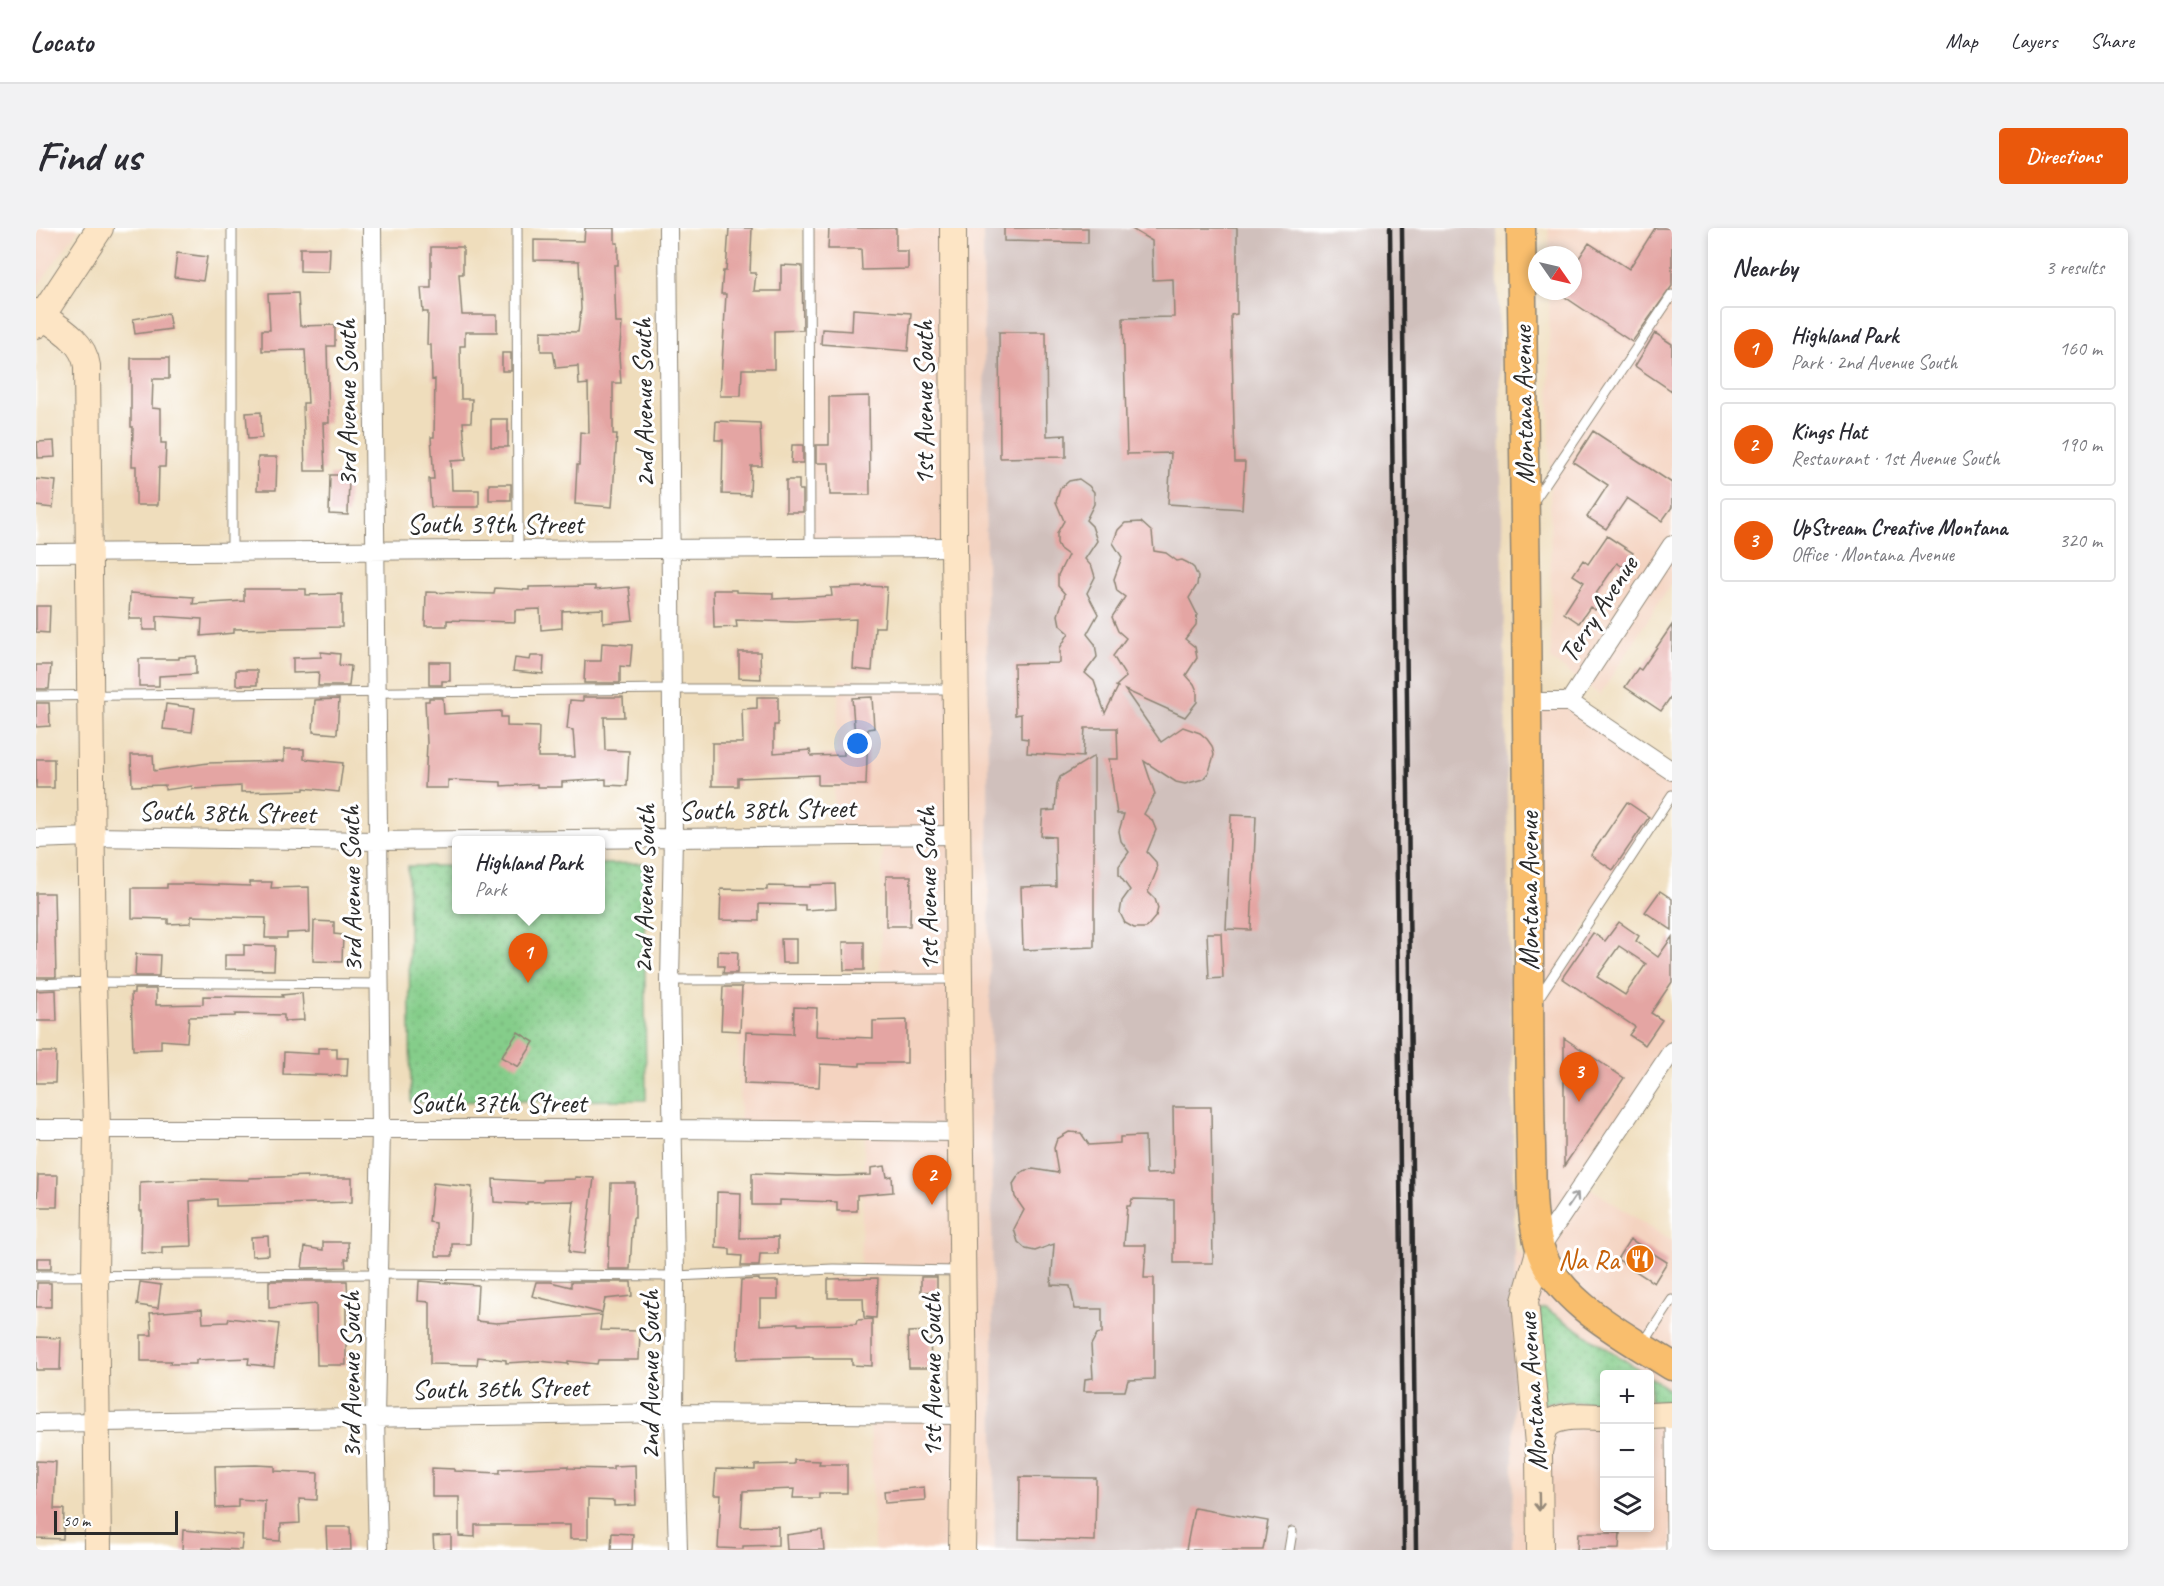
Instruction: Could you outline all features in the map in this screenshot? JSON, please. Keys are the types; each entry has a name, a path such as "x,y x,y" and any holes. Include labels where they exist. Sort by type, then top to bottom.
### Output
{"main road":[{"name":"Montana Avenue","path":"1525,228 1529,1012 1532,1172 1535,1226 1540,1248"},
{"path":"1540,1248 1547,1266 1558,1282 1576,1300 1672,1366"}],"street":[{"path":"98,1550 97,1129 93,982 86,357 73,338 38,318 100,228"},
{"name":"3rd Avenue South","path":"372,228 381,1128 375,1417 378,1550"},
{"name":"2nd Avenue South","path":"668,228 673,837 670,980 675,1275 674,1413 678,1550"},
{"name":"1st Avenue South","path":"953,228 954,547 964,1415 962,1550"},
{"name":"Terry Avenue","path":"1569,702 1672,545"},
{"name":"South 39th Street","path":"36,553 954,547"},
{"path":"1528,702 1569,702 1672,771"},
{"name":"South 38th Street","path":"605,838 958,835"},
{"name":"South 38th Street","path":"36,839 92,837 452,840"},
{"path":"1540,1248 1672,1051"},
{"name":"South 37th Street","path":"36,1129 381,1128 961,1132"},
{"name":"Montana Avenue","path":"1540,1248 1525,1301 1539,1455 1540,1550"},
{"name":"South 36th Street","path":"36,1423 674,1413 964,1415"},
{"path":"1539,1455 1544,1432 1551,1422 1571,1418 1600,1417"}],"lane":[{"path":"231,228 232,551"},
{"path":"517,228 518,550"},
{"path":"809,228 810,548"},
{"path":"1525,514 1672,295"},
{"path":"36,696 671,689 956,689"},
{"path":"1529,1012 1672,795"},
{"path":"670,980 960,979"},
{"path":"36,984 93,982 379,984"},
{"path":"36,1276 675,1275 833,1269 962,1271"},
{"path":"1641,1346 1672,1300"},
{"path":"1664,1415 1671,1548"},
{"path":"1289,1550 1292,1532"}],"shaded area":[{"path":"36,228 79,228 38,286 36,284"},
{"path":"808,228 984,228 999,1550 874,1550 870,1415 964,1415 962,1271 860,1269 865,1131 740,1130 737,980 880,979 883,835 832,836 839,679 956,689 954,547 810,548"},
{"path":"983,228 1497,228 1515,1250 1512,1550 995,1550"},
{"path":"1548,228 1672,228 1672,582 1600,695 1551,660 1549,300 1582,300 1582,246 1549,246"},
{"path":"1528,702 1569,702 1672,771 1672,795 1568,953 1672,1024 1672,1036 1584,1184 1672,1241 1672,1550 1512,1550 1515,1250 1561,1281 1547,1266"}],"green space":[{"path":"644,863 646,1100 411,1102 408,866 452,866 452,914 605,914 605,864"},
{"path":"1545,1308 1640,1370 1600,1370 1600,1402 1548,1402 1541,1405 1540,1309"},
{"path":"1654,1380 1672,1392 1672,1401 1654,1401"}],"building":[{"path":"585,228 615,228 615,243 618,243 618,265 614,265 616,323 622,323 619,356 621,383 613,383 613,434 617,434 612,507 575,504 580,432 589,433 588,384 579,385 578,366 556,368 553,351 541,351 541,331 578,332 581,309 579,261 534,260 534,240 584,241"},
{"path":"729,228 752,228 750,273 756,273 754,291 781,291 781,265 802,266 803,330 774,331 774,369 742,369 741,396 720,396 726,294 721,294 723,271 726,271"},
{"path":"829,228 896,228 896,251 908,251 908,269 862,270 861,249 828,249"},
{"path":"1004,228 1088,228 1088,243 1004,241"},
{"path":"1130,228 1237,228 1237,314 1231,315 1235,462 1245,462 1242,509 1168,504 1171,453 1127,454 1123,318 1174,317 1173,279 1153,280 1152,241"},
{"path":"1655,228 1672,228 1672,286 1632,342 1569,300 1582,300 1582,254 1589,243 1629,269"},
{"path":"431,247 463,247 463,274 459,274 462,315 497,315 497,332 465,332 465,346 460,346 461,399 472,399 471,422 463,422 466,460 451,461 452,490 479,490 479,507 431,507 429,479 434,479 431,437 434,437 435,379 432,380 431,345 427,345 428,312 423,312 421,288 431,288"},
{"path":"300,248 330,248 329,272 300,271"},
{"path":"177,253 207,257 203,281 174,277"},
{"path":"298,293 300,326 335,325 335,346 327,346 329,423 323,423 325,471 305,471 303,403 308,403 305,350 262,351 262,330 270,330 268,294"},
{"path":"853,309 911,313 908,351 821,344 822,329 852,331"},
{"path":"168,313 171,329 135,334 133,319"},
{"path":"999,332 1046,332 1047,436 1066,435 1066,457 1000,458"},
{"path":"1655,333 1672,344 1672,391 1635,366"},
{"path":"502,353 511,353 511,371 502,371"},
{"path":"131,358 169,358 169,379 153,379 152,408 161,409 161,443 166,443 165,467 159,467 158,505 136,505 136,466 132,466"},
{"path":"869,396 870,495 830,495 829,463 816,463 816,445 829,445 829,397"},
{"path":"261,412 262,438 248,439 246,413"},
{"path":"491,419 508,419 508,447 491,447"},
{"path":"716,421 760,423 762,466 751,466 750,495 722,494 723,440 715,440"},
{"path":"1593,431 1672,483 1672,507 1662,521 1627,498 1606,529 1587,517 1608,485 1573,462"},
{"path":"54,441 55,457 38,458 37,442"},
{"path":"792,445 803,445 803,463 791,463"},
{"path":"258,457 277,457 276,490 257,490"},
{"path":"330,475 349,475 348,515 329,514"},
{"path":"36,479 56,481 53,508 36,506"},
{"path":"1079,479 1094,492 1094,504 1086,520 1092,526 1097,541 1085,559 1092,567 1095,577 1087,593 1098,614 1087,634 1095,644 1097,657 1085,673 1094,681 1105,713 1118,687 1116,686 1126,677 1113,656 1126,638 1118,631 1112,617 1125,597 1117,591 1114,579 1122,557 1113,543 1118,530 1125,523 1141,522 1152,532 1154,551 1166,553 1177,561 1182,560 1188,563 1194,568 1198,577 1197,585 1189,598 1197,614 1196,625 1185,639 1195,647 1197,658 1186,675 1197,691 1197,702 1185,717 1125,690 1161,742 1183,727 1200,733 1207,739 1214,755 1209,772 1203,779 1185,784 1176,782 1144,761 1155,794 1144,814 1152,820 1156,830 1147,852 1156,862 1157,870 1148,892 1155,899 1158,908 1156,916 1146,928 1134,928 1125,923 1120,913 1122,901 1130,890 1119,875 1119,866 1129,852 1121,841 1119,831 1124,814 1117,814 1109,759 1118,759 1117,728 1085,728 1083,757 1027,753 1028,739 1021,738 1021,714 1015,715 1014,664 1060,663 1060,648 1069,633 1060,625 1058,615 1065,594 1058,586 1058,575 1068,555 1060,549 1057,543 1057,533 1064,521 1056,502 1060,489 1069,481"},
{"path":"786,480 799,480 799,490 803,490 803,512 786,512"},
{"path":"489,484 511,484 511,500 489,500"},
{"path":"1607,536 1633,553 1623,567 1617,563 1595,595 1602,600 1595,610 1590,607 1579,623 1564,613 1584,582 1573,575 1583,560 1588,564"},
{"path":"595,586 595,590 629,587 633,620 603,623 603,609 562,611 562,628 541,630 540,609 515,610 515,622 447,620 447,626 425,626 426,592 494,594 495,588 529,590 529,587"},
{"path":"887,587 884,627 875,627 872,671 853,669 856,619 796,622 736,620 737,627 714,628 713,590 773,593 773,599 832,596 831,588"},
{"path":"244,589 306,589 306,595 342,594 342,627 234,629 234,633 201,636 202,619 157,616 157,630 143,630 143,619 129,619 130,593 194,597 193,604 244,601"},
{"path":"36,606 50,606 49,633 36,632"},
{"path":"1672,625 1672,695 1661,711 1625,687 1638,668 1641,670"},
{"path":"602,643 632,645 630,667 620,666 620,683 584,683 585,661 601,661"},
{"path":"321,652 340,654 339,665 351,666 349,686 318,686 319,672 293,673 293,658 321,657"},
{"path":"739,652 760,652 761,679 739,678"},
{"path":"196,656 196,674 159,676 159,686 139,686 139,659 179,659 179,657"},
{"path":"531,656 544,656 543,674 513,671 515,658 530,660"},
{"path":"429,662 450,662 450,681 442,681 442,685 429,685"},
{"path":"36,665 51,665 49,689 36,689"},
{"path":"236,670 257,670 257,685 236,685"},
{"path":"583,697 623,697 624,717 604,717 605,750 629,751 627,786 606,785 606,779 562,782 562,787 537,787 537,784 501,786 501,782 448,780 448,788 425,788 427,743 425,701 429,701 429,698 443,698 444,714 501,711 501,717 507,717 507,726 539,727 538,757 575,757 573,730 567,729 570,700 583,701"},
{"path":"757,697 778,697 778,725 774,725 774,753 810,750 811,756 844,755 844,750 856,750 852,698 872,697 874,728 868,729 866,785 818,785 818,775 738,778 738,786 712,786 712,743 743,743 742,709 757,708"},
{"path":"339,699 337,734 313,732 315,700"},
{"path":"36,703 49,703 50,726 36,727"},
{"path":"166,704 195,708 192,732 163,729"},
{"path":"284,749 304,749 304,759 343,763 339,792 304,788 304,790 241,792 241,786 193,789 192,786 165,790 165,785 132,786 131,755 153,755 154,771 208,763 284,761"},
{"path":"1094,756 1094,947 1023,950 1021,887 1056,886 1055,837 1041,836 1043,811 1055,810 1057,784 1060,777"},
{"path":"36,759 54,759 54,788 36,788"},
{"path":"1627,802 1649,817 1613,870 1591,855"},
{"path":"1231,815 1256,816 1251,930 1226,929"},
{"path":"886,876 911,876 910,926 886,926"},
{"path":"250,882 272,882 271,888 309,887 310,932 287,933 287,938 265,938 266,918 191,916 191,923 168,924 168,919 132,918 132,888 167,888 167,884 250,886"},
{"path":"835,884 836,908 805,910 805,905 759,904 759,921 720,920 721,889 767,890 767,886 810,887 810,885"},
{"path":"1660,891 1672,899 1672,930 1645,912"},
{"path":"36,893 54,893 56,977 36,977"},
{"path":"314,921 334,922 334,934 343,935 342,962 313,961"},
{"path":"1619,922 1639,936 1636,941 1658,957 1672,937 1672,982 1651,1013 1662,1020 1645,1045 1629,1035 1635,1027 1562,978 1593,933 1605,941","holes":["1619,946 1646,964 1625,995 1597,977"]},
{"path":"1207,933 1221,933 1223,978 1209,979"},
{"path":"781,939 796,939 796,963 782,963"},
{"path":"843,942 864,942 864,970 844,970"},
{"path":"244,945 275,946 274,970 225,969 225,955 244,955"},
{"path":"718,951 738,952 737,973 723,973 724,966 718,966"},
{"path":"136,954 160,955 159,976 135,976"},
{"path":"723,987 742,987 740,1031 721,1030"},
{"path":"134,989 156,989 156,1005 203,1004 203,996 283,997 282,995 302,993 304,1020 284,1021 284,1015 235,1014 235,1016 189,1017 187,1042 161,1040 161,1049 133,1050 131,993 134,993"},
{"path":"56,990 57,1021 36,1021 36,991"},
{"path":"794,1007 817,1008 816,1036 873,1038 873,1021 907,1020 907,1063 860,1063 860,1066 820,1064 819,1087 744,1084 746,1032 793,1034"},
{"path":"518,1032 534,1042 518,1067 501,1057"},
{"path":"1564,1038 1624,1078 1564,1166"},
{"path":"318,1048 337,1048 337,1058 348,1058 347,1076 283,1074 284,1052 318,1054"},
{"path":"36,1052 56,1052 55,1083 36,1083"},
{"path":"1173,1107 1211,1107 1213,1263 1174,1263 1174,1200 1132,1199 1130,1206 1127,1206 1124,1245 1146,1245 1144,1278 1154,1278 1154,1379 1128,1380 1125,1391 1084,1391 1085,1379 1093,1378 1091,1345 1097,1334 1102,1333 1102,1309 1075,1309 1070,1286 1051,1285 1054,1244 1035,1251 1026,1249 1018,1242 1014,1229 1024,1210 1015,1197 1013,1184 1020,1173 1026,1170 1058,1173 1054,1148 1057,1139 1069,1132 1081,1133 1089,1145 1120,1143 1120,1137 1145,1136 1146,1174 1174,1173"},
{"path":"885,1166 887,1177 892,1176 893,1192 857,1195 857,1211 837,1211 837,1202 780,1200 780,1205 752,1205 752,1173 871,1175 871,1168"},
{"path":"38,1175 58,1175 57,1207 37,1207"},
{"path":"308,1176 308,1178 352,1178 352,1202 217,1206 217,1199 190,1201 192,1246 162,1247 162,1254 141,1253 140,1182 198,1179 249,1180 249,1178"},
{"path":"575,1177 594,1178 584,1254 569,1252 574,1201 527,1202 527,1204 494,1202 493,1179 542,1182 542,1180 575,1179"},
{"path":"433,1183 472,1187 470,1244 452,1244 452,1256 436,1256 436,1223 429,1222"},
{"path":"611,1183 635,1183 635,1218 633,1218 630,1269 608,1269"},
{"path":"717,1192 741,1193 740,1238 778,1237 778,1254 760,1254 759,1266 741,1266 742,1256 730,1255 730,1249 716,1248"},
{"path":"268,1236 269,1255 252,1256 251,1237"},
{"path":"1630,1239 1667,1262 1654,1283 1617,1259"},
{"path":"323,1242 348,1242 349,1259 345,1259 346,1267 302,1268 305,1247 323,1250"},
{"path":"37,1258 51,1258 51,1269 37,1269"},
{"path":"921,1277 937,1277 937,1291 921,1292"},
{"path":"878,1278 876,1318 864,1317 863,1298 828,1298 828,1279"},
{"path":"759,1279 759,1281 778,1281 778,1299 760,1299 760,1325 856,1324 857,1320 872,1319 872,1366 852,1365 852,1359 813,1359 813,1357 737,1359 741,1280"},
{"path":"269,1281 347,1281 346,1365 317,1365 316,1304 269,1308"},
{"path":"419,1281 478,1285 476,1321 496,1323 602,1315 600,1330 640,1331 639,1360 598,1360 597,1364 568,1361 568,1364 539,1361 506,1363 506,1360 478,1357 477,1365 430,1364 430,1302 418,1301"},
{"path":"140,1282 161,1285 158,1308 137,1305"},
{"path":"536,1282 551,1282 571,1287 571,1282 631,1282 632,1296 605,1299 602,1313 532,1296"},
{"path":"37,1283 51,1283 51,1307 36,1307"},
{"path":"202,1309 203,1323 228,1322 229,1318 279,1324 274,1367 248,1364 249,1358 196,1360 196,1364 141,1361 141,1335 152,1335 150,1313"},
{"path":"930,1331 931,1368 909,1368 908,1332"},
{"path":"36,1337 61,1338 60,1370 36,1370"},
{"path":"794,1460 820,1461 819,1464 847,1464 847,1493 819,1493 819,1498 793,1498 794,1489 743,1491 741,1527 778,1526 778,1545 743,1546 743,1549 718,1548 721,1495 714,1495 716,1469 755,1470 755,1465 794,1464"},
{"path":"36,1461 56,1462 54,1509 64,1509 63,1539 36,1538"},
{"path":"635,1465 636,1505 614,1506 614,1501 588,1500 588,1539 570,1539 570,1525 475,1525 475,1537 459,1536 459,1497 432,1497 432,1468 500,1473 500,1469 568,1466 568,1468 613,1469 613,1466"},
{"path":"215,1466 275,1466 275,1471 318,1473 317,1500 299,1499 300,1523 281,1524 280,1541 264,1540 265,1501 238,1499 238,1507 216,1508"},
{"path":"1020,1477 1096,1478 1095,1541 1019,1539"},
{"path":"924,1487 925,1500 885,1503 884,1491"},
{"path":"1194,1508 1268,1521 1263,1550 1186,1550"},
{"path":"326,1527 350,1527 351,1550 327,1550"},
{"path":"183,1530 243,1535 241,1550 203,1548 203,1550 182,1550"},
{"path":"822,1530 824,1550 787,1550 786,1535"},
{"path":"612,1533 633,1534 632,1550 611,1550"},
{"path":"1578,1533 1620,1533 1619,1549 1577,1550"},
{"path":"451,1535 451,1550 434,1550 433,1536"}],"railway":[{"path":"1390,228 1404,1550"},
{"path":"1402,228 1416,1550"}],"place":[{"name":"Highland Park","path":"528,983"},
{"name":"UpStream Creative Montana","path":"1579,1102"},
{"name":"Kings Hat","path":"932,1205"},
{"name":"Na Ra","path":"1640,1259"}]}
